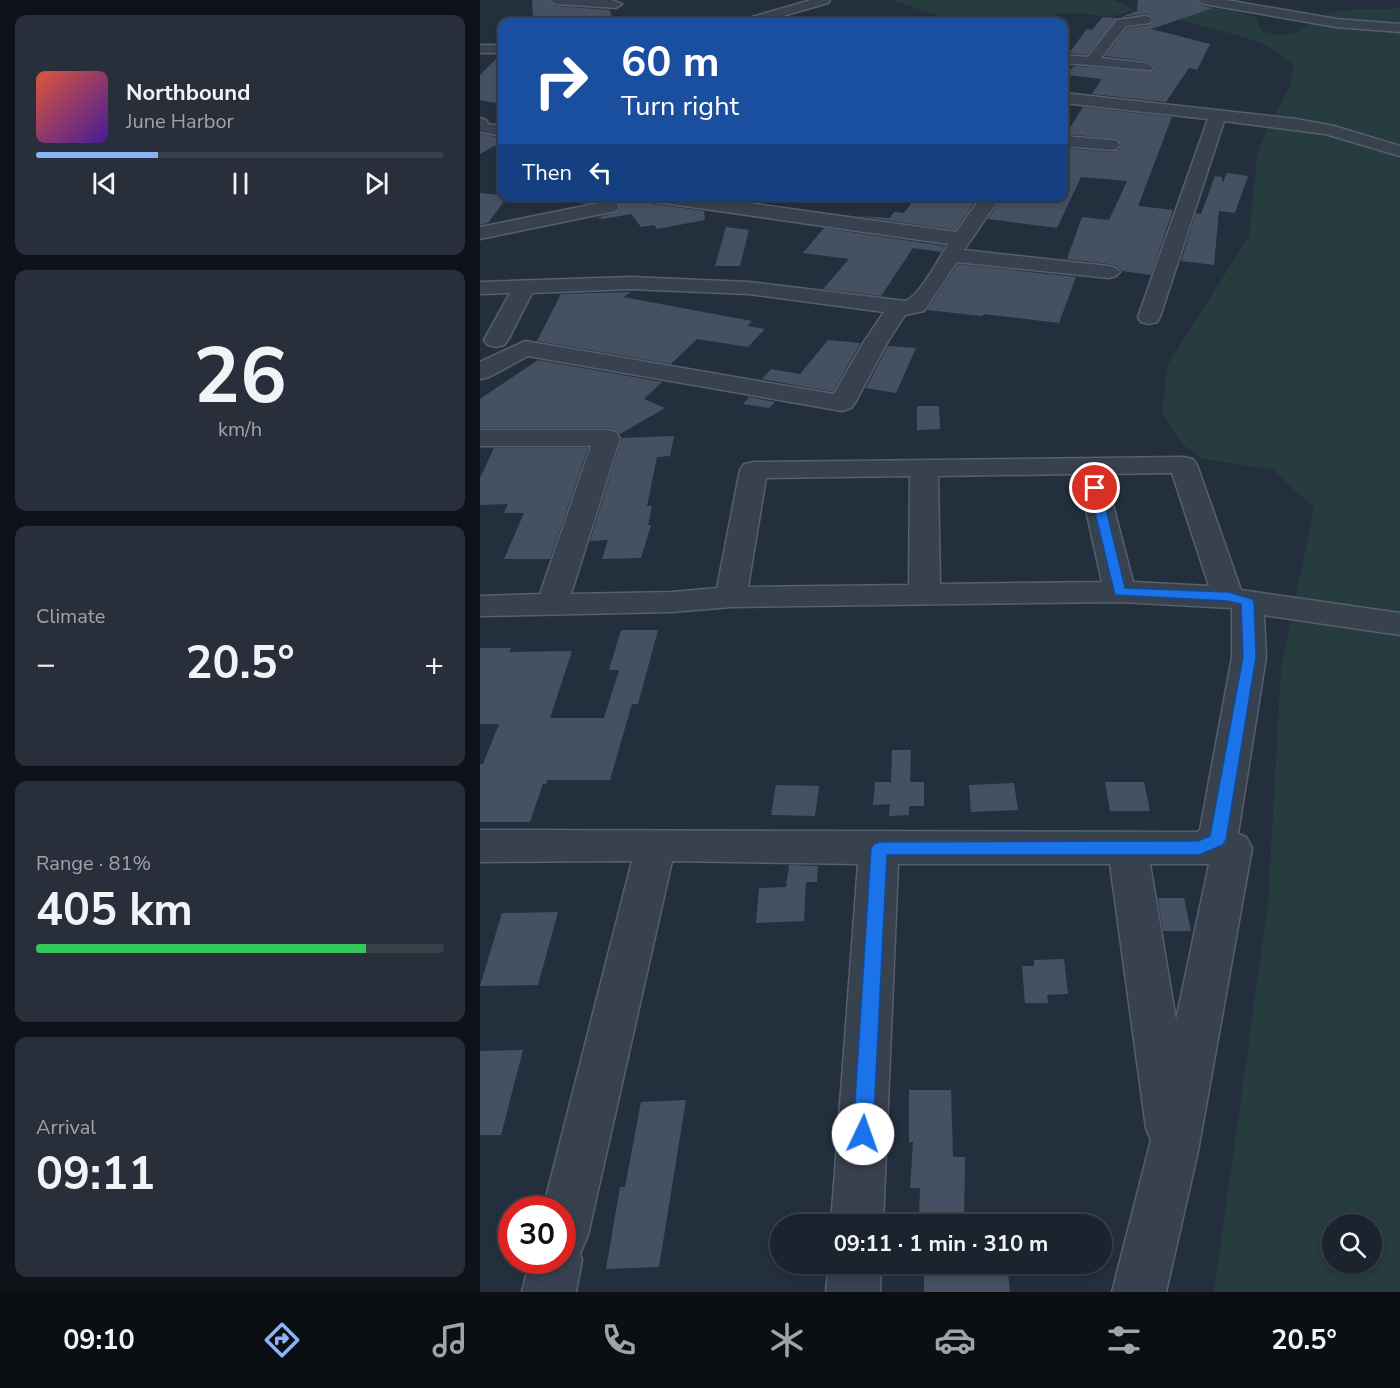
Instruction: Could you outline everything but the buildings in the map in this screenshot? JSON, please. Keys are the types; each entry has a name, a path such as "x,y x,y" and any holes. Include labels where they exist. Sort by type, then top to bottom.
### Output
{"street":[{"path":"556,0 616,4"},
{"path":"763,18 824,0"},
{"path":"1204,0 1336,22 1400,28"},
{"path":"1091,62 1122,23 1145,20"},
{"path":"480,49 498,48"},
{"path":"1127,95 1156,52"},
{"path":"1068,59 1146,67"},
{"path":"1068,98 1127,95 1218,114 1328,130 1400,151"},
{"path":"480,123 498,114"},
{"path":"1149,317 1218,114"},
{"path":"480,127 498,130"},
{"path":"1068,141 1111,145"},
{"path":"720,201 746,203 897,232 956,247 1109,272"},
{"path":"480,288 631,283 749,288 899,307 916,306 930,289 988,201"},
{"path":"480,233 609,207"},
{"path":"488,359 525,285"},
{"path":"488,359 525,348 838,403 845,400 875,343 899,307"},
{"path":"480,466 486,438 607,438 552,604"},
{"path":"731,597 754,470 1183,465 1238,599 1250,657 1218,840 1199,848"},
{"path":"1090,467 1120,592"},
{"path":"924,468 925,595"},
{"path":"480,606 672,602 731,597 1120,592 1238,599 1400,624"},
{"path":"571,1196 656,845"},
{"path":"480,846 1232,849 1173,1151 1139,1292"},
{"path":"858,1214 879,848"},
{"path":"1127,848 1173,1151"},
{"path":"549,1292 553,1274"},
{"path":"853,1292 854,1274"}],"green space":[{"path":"891,0 1112,0 1133,8 1124,14 1114,16 1069,13 1051,18 945,18"},
{"path":"1194,7 1232,10 1255,17 1262,31 1287,35 1295,33 1324,15 1335,12 1400,8 1400,1292 1214,1292 1268,904 1281,669 1314,508 1272,469 1203,459 1183,445 1162,413 1168,364 1249,236 1257,156 1267,128 1290,87 1294,66 1265,45 1168,14"}],"route":[{"path":"863,1134 879,848 1199,848 1218,840 1250,657 1248,602 1228,597 1120,592 1095,488"}]}
